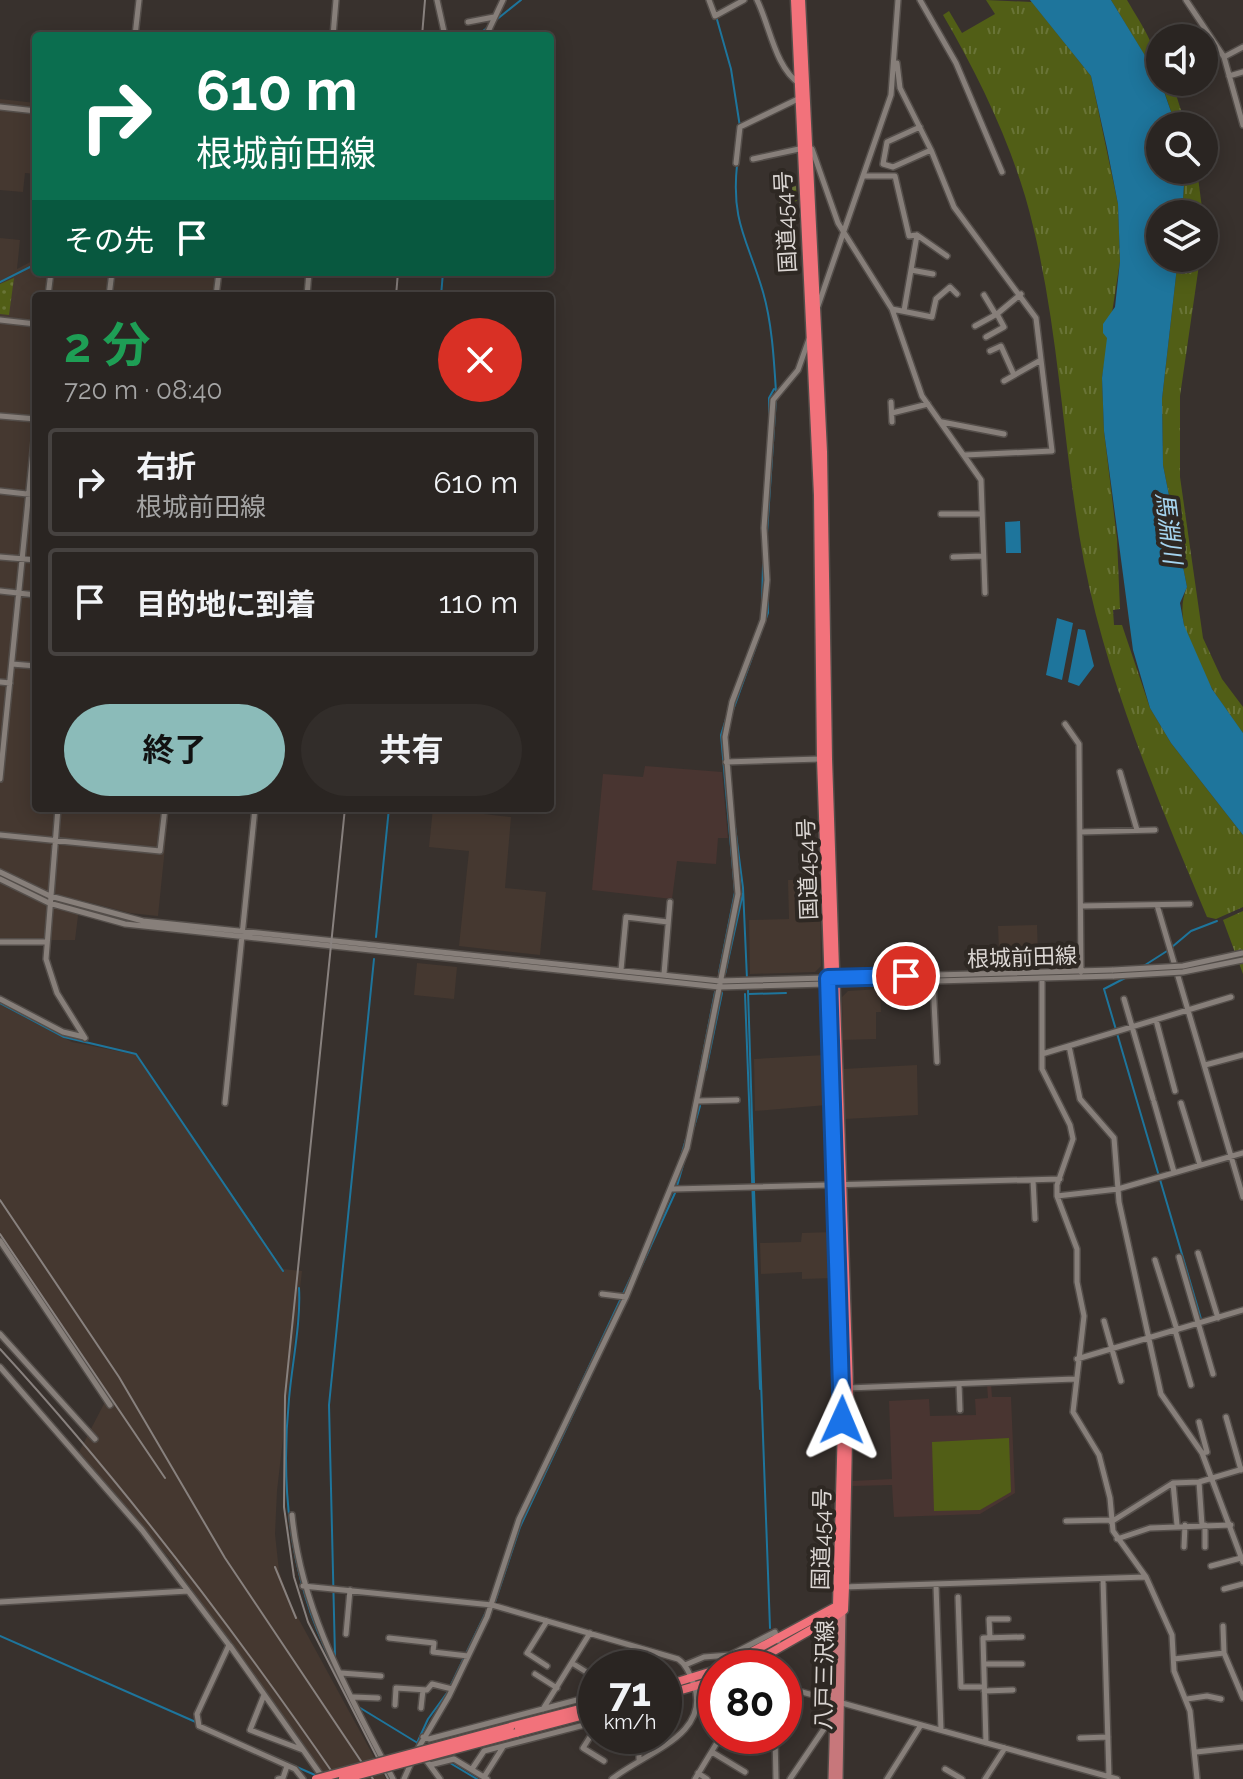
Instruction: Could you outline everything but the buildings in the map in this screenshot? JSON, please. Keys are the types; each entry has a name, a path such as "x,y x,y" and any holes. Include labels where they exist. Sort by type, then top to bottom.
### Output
{"highway":[{"name":"国道454号","path":"795,0 818,495 846,1388 839,1610"},
{"name":"国道454号","path":"801,0 801,91"},
{"name":"国道454号","path":"803,148 823,452 824,759"},
{"name":"国道454号","path":"759,1650 839,1610"},
{"name":"国道454号","path":"779,1650 839,1610"},
{"path":"682,1688 698,1680"},
{"path":"682,1684 698,1682"},
{"path":"343,1779 578,1710"},
{"path":"316,1779 578,1716"}],"main road":[{"name":"八戸三沢線","path":"839,1610 839,1779"},
{"name":"八戸三沢線","path":"832,1779 834,1714 838,1702"}],"street":[{"path":"135,32 139,0"},
{"path":"333,32 336,0"},
{"path":"437,0 444,32"},
{"path":"488,32 503,0"},
{"path":"709,0 715,16 744,0"},
{"path":"736,163 740,127 801,91 778,54 757,0"},
{"path":"404,1779 492,1605 519,1519 626,1297 673,1189 698,1101 738,894 726,762 728,715 760,633 766,603 764,528 776,392 798,370 885,114 896,62 898,0"},
{"path":"920,0 956,63 1002,172"},
{"path":"1196,0 1187,2 1224,57 1243,125"},
{"path":"468,22 495,17"},
{"path":"1224,57 1243,47"},
{"path":"896,62 900,88 931,150 954,207 1036,318 1052,451 965,455"},
{"path":"1229,76 1243,72"},
{"path":"0,107 32,111"},
{"path":"920,127 887,142 882,161 893,167 909,236 917,235 947,256"},
{"path":"753,159 803,148 812,149 843,233 892,309 922,396 981,480 985,593"},
{"path":"893,167 931,150"},
{"path":"864,176 895,176"},
{"path":"904,311 917,235"},
{"path":"911,270 933,274"},
{"path":"892,309 932,317 940,295 950,287 957,294"},
{"path":"975,326 997,314 1021,294"},
{"path":"984,295 1004,327 986,337"},
{"path":"0,320 32,324"},
{"path":"990,351 1001,346 1014,375"},
{"path":"1004,381 1041,360"},
{"path":"891,402 892,422"},
{"path":"892,413 928,404"},
{"path":"0,416 32,420"},
{"path":"941,422 1004,434"},
{"path":"0,776 32,457"},
{"path":"0,491 32,494"},
{"path":"941,514 982,514"},
{"path":"953,557 983,556"},
{"path":"0,557 32,560"},
{"path":"0,591 32,595"},
{"path":"12,664 32,666"},
{"path":"0,682 10,683"},
{"path":"1065,724 1079,744 1081,974"},
{"path":"726,762 824,759"},
{"path":"1120,772 1137,830"},
{"path":"0,999 63,1032 85,1038 52,984 45,942 58,812"},
{"path":"0,835 160,851 165,812"},
{"path":"225,1103 255,812"},
{"path":"1080,832 1155,830"},
{"path":"0,872 50,899"},
{"path":"0,879 125,924 664,974 720,984"},
{"path":"664,974 670,902"},
{"path":"1081,906 1190,904"},
{"path":"1157,905 1243,1197"},
{"path":"621,970 626,917 668,922"},
{"path":"241,934 720,984 832,981"},
{"path":"0,942 45,942"},
{"path":"1114,973 1183,966 1243,953"},
{"path":"1114,973 1183,972 1243,960"},
{"name":"根城前田線","path":"832,981 1114,973"},
{"name":"根城前田線","path":"832,981 933,982 1081,974"},
{"path":"1042,978 1044,1076 1073,1133 1057,1196 1077,1249 1077,1282 1084,1316 1073,1412 1099,1455 1117,1539 1146,1577 1172,1635 1176,1681 1187,1699 1197,1779"},
{"path":"933,982 937,1062"},
{"path":"1042,1054 1231,997"},
{"path":"1124,999 1174,1172"},
{"path":"1156,1020 1175,1091"},
{"path":"1069,1046 1080,1099 1114,1138 1118,1189 1146,1339 1161,1394 1202,1453 1242,1560 1211,1566"},
{"path":"1205,1065 1243,1055"},
{"path":"698,1101 737,1100"},
{"path":"1181,1103 1200,1165"},
{"path":"1057,1196 1118,1189 1243,1153"},
{"path":"673,1189 1060,1179"},
{"path":"1033,1180 1035,1219"},
{"path":"0,1241 110,1405"},
{"path":"1198,1253 1218,1318"},
{"path":"1179,1257 1213,1374"},
{"path":"1155,1260 1191,1385"},
{"path":"602,1294 626,1297"},
{"path":"1077,1359 1243,1310"},
{"path":"1104,1321 1121,1381"},
{"path":"0,1334 95,1439"},
{"path":"0,1367 94,1472 189,1591 323,1779"},
{"path":"846,1388 1075,1379"},
{"path":"959,1384 960,1410"},
{"path":"1066,1521 1111,1521 1173,1483 1199,1482 1242,1470 1226,1417"},
{"path":"1199,1422 1207,1452 1202,1453"},
{"path":"1199,1482 1205,1547"},
{"path":"1173,1483 1177,1525"},
{"path":"292,1515 303,1586 319,1631 393,1779"},
{"path":"1184,1547 1185,1525"},
{"path":"1117,1539 1140,1529 1231,1525"},
{"path":"841,1587 1146,1577"},
{"path":"1103,1579 1109,1777"},
{"path":"1224,1589 1243,1584"},
{"path":"936,1585 941,1730"},
{"path":"303,1586 492,1605 672,1656 685,1665 698,1702"},
{"path":"346,1634 350,1590"},
{"path":"0,1602 189,1591"},
{"path":"958,1597 961,1687 1013,1690"},
{"path":"990,1638 989,1619 1008,1619"},
{"path":"547,1621 527,1653 547,1666"},
{"path":"1223,1626 1224,1653 1243,1698"},
{"path":"685,1665 704,1657 730,1655 775,1632 778,1641"},
{"path":"543,1709 590,1633"},
{"path":"986,1743 983,1638 1022,1637"},
{"path":"389,1638 434,1643 433,1652 468,1656"},
{"path":"229,1645 197,1714 199,1726 287,1766 300,1773 303,1779"},
{"path":"1174,1659 1224,1653"},
{"path":"572,1663 578,1667"},
{"path":"984,1664 1022,1664"},
{"path":"341,1673 381,1676"},
{"path":"535,1674 557,1688"},
{"path":"395,1705 396,1688 423,1690 432,1684 452,1689"},
{"path":"421,1708 423,1690"},
{"path":"802,1692 1117,1779"},
{"path":"265,1694 250,1730 303,1750"},
{"path":"1187,1699 1207,1696 1221,1699"},
{"path":"353,1697 378,1698"},
{"path":"423,1737 429,1739 578,1700"},
{"path":"612,1779 683,1732 698,1708"},
{"path":"790,1779 834,1714"},
{"path":"887,1779 921,1725"},
{"path":"472,1769 484,1751 578,1726"},
{"path":"1080,1738 1108,1737"},
{"path":"430,1765 454,1759 486,1778 504,1746"},
{"path":"1196,1752 1243,1747"},
{"path":"985,1779 1005,1748"},
{"path":"417,1749 440,1779"},
{"path":"593,1754 604,1761"},
{"path":"639,1754 639,1759"},
{"path":"707,1779 696,1776 711,1754"},
{"path":"715,1754 745,1772"},
{"path":"775,1754 776,1779"},
{"path":"278,1779 283,1778 287,1766"},
{"path":"945,1769 962,1779"}],"shaded area":[{"path":"0,99 32,103 32,174 25,173 23,192 0,190"},
{"path":"0,238 20,240 17,269 32,261 32,276 222,276 220,292 32,292 32,812 169,812 158,916 130,913 80,900 75,940 0,940"},
{"path":"645,766 722,772 728,838 718,838 716,864 677,861 672,899 592,890 603,774 643,777"},
{"path":"433,812 475,812 511,817 505,888 546,892 540,955 459,946 469,851 429,847"},
{"path":"788,880 820,880 821,966 815,972 750,974 749,920 789,919"},
{"path":"1037,925 1038,956 1077,955 1075,965 1014,967 1013,951 999,951 998,926"},
{"path":"417,963 457,967 454,999 414,995"},
{"path":"880,989 881,1012 876,1012 876,1039 843,1040 842,997 848,991"},
{"path":"0,1004 72,1042 137,1055 283,1269 302,1271 277,1491 275,1534 279,1571 291,1605 386,1779 328,1779 171,1560 79,1452 108,1396 0,1236"},
{"path":"825,1055 827,1105 755,1111 754,1059"},
{"path":"917,1065 918,1115 845,1119 843,1069"},
{"path":"833,1232 835,1278 802,1279 802,1272 761,1274 760,1243 801,1242 802,1233"},
{"path":"987,1384 991,1384 992,1397 1011,1397 1015,1493 980,1514 894,1517 892,1485 852,1486 852,1481 892,1479 889,1401 929,1399 930,1416 976,1415 975,1399 988,1398"}],"green space":[{"path":"986,0 1032,2 1091,76 1118,204 1120,261 1102,378 1104,431 1117,539 1120,609 1113,610 1114,625 1122,625 1150,708 1171,743 1243,835 1243,907 1216,919 1207,917 1171,830 1136,742 1107,653 1084,562 1049,309 1033,226 1017,171 996,118 943,15 949,11 962,33 995,14"},
{"path":"1111,0 1127,0 1146,33 1146,58"},
{"path":"1166,96 1176,96 1182,112 1171,112"},
{"path":"1184,184 1199,184 1201,200 1183,200"},
{"path":"796,186 797,201 780,205 778,191"},
{"path":"1176,272 1198,272 1180,396 1180,477 1203,638 1222,679 1243,707 1243,733 1198,663 1184,624 1183,605 1187,587 1163,465 1162,399"},
{"path":"14,278 9,315 0,314 0,284"},
{"path":"1243,911 1243,974 1223,920"},
{"path":"1009,1438 1011,1492 980,1510 934,1511 932,1442"}],"water":[{"name":"馬淵川","path":"1030,0 1111,0 1146,57 1146,96 1166,96 1171,112 1146,112 1146,184 1184,184 1183,200 1146,200 1146,272 1176,272 1162,399 1163,465 1187,587 1180,603 1184,625 1212,689 1243,733 1243,835 1171,743 1150,708 1133,650 1104,431 1102,378 1107,338 1103,333 1103,324 1115,307 1120,261 1118,204 1091,76"},
{"path":"1020,521 1021,553 1006,553 1005,522"},
{"path":"1057,618 1073,623 1062,680 1046,675"},
{"path":"1078,629 1085,630 1094,666 1079,686 1068,682"}],"waterway":[{"path":"496,20 521,0"},
{"path":"716,16 731,69 740,127"},
{"path":"482,32 488,27"},
{"path":"737,165 736,202 742,231 766,304 776,392"},
{"path":"0,282 32,266"},
{"path":"441,292 443,276"},
{"path":"769,417 769,398 774,389"},
{"path":"732,713 768,613 767,533 776,398"},
{"path":"762,605 765,484"},
{"path":"719,973 735,892 721,735 737,683"},
{"path":"728,731 728,745"},
{"path":"376,937 389,812"},
{"path":"735,827 743,888 747,979"},
{"path":"725,974 743,893"},
{"path":"1172,947 1191,931 1217,921"},
{"path":"1142,967 1167,951"},
{"path":"335,1656 329,1405 374,959"},
{"path":"949,978 1036,975"},
{"path":"1127,977 1104,989 1201,1319"},
{"path":"748,990 754,1183"},
{"path":"696,1090 715,992"},
{"path":"706,1070 722,993"},
{"path":"749,994 786,993"},
{"path":"745,994 760,1389"},
{"path":"0,1003 64,1037 136,1054 283,1271"},
{"path":"607,1342 675,1193 700,1106"},
{"path":"681,1156 686,1139"},
{"path":"754,1190 770,1628"},
{"path":"578,1390 638,1262"},
{"path":"299,1288 287,1433 288,1501 291,1534 306,1600 332,1663"},
{"path":"495,1602 520,1527 594,1369"},
{"path":"507,1547 523,1504"},
{"path":"465,1668 493,1608"},
{"path":"417,1743 428,1719 447,1693 487,1610"},
{"path":"0,1636 198,1723"},
{"path":"357,1706 416,1742"},
{"path":"222,1734 315,1775"},
{"path":"450,1763 477,1779"}],"railway":[{"path":"422,32 425,0"},
{"path":"396,292 398,276"},
{"path":"345,812 285,1396 284,1507 294,1577 308,1622 388,1779"},
{"path":"0,1200 119,1377 225,1558 373,1779"},
{"path":"0,1234 165,1478"},
{"path":"0,1349 90,1452 176,1558 337,1779"},
{"path":"275,1567 296,1618"}],"route":[{"path":"842,1420 828,978 906,976"}]}
